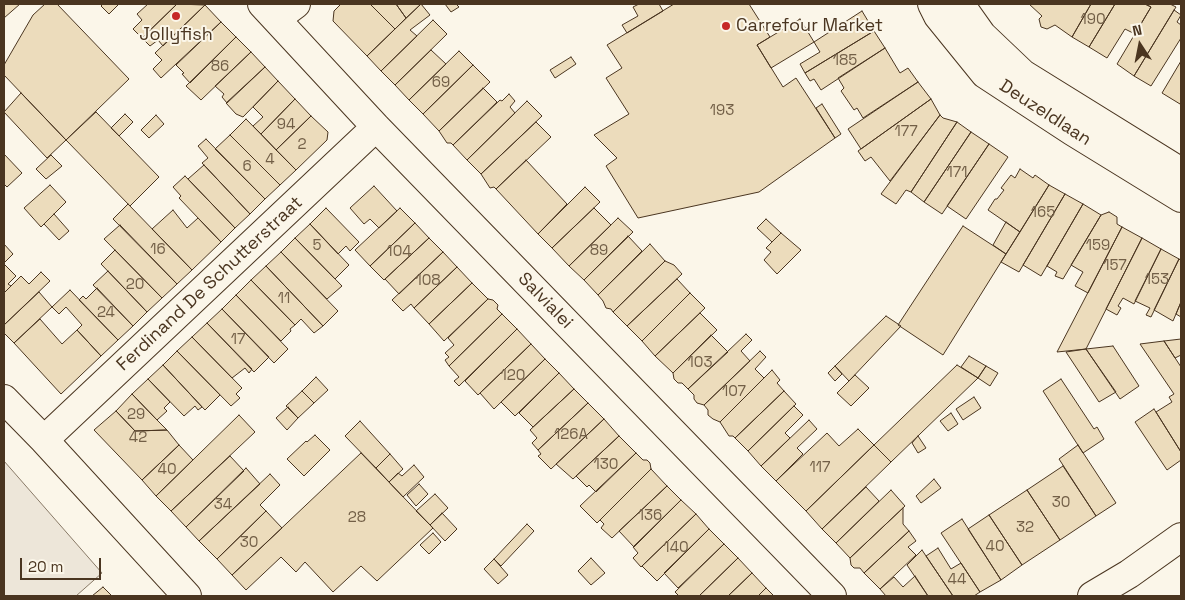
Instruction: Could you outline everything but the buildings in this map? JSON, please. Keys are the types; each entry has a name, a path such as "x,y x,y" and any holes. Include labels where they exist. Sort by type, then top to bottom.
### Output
{"street":[{"name":"Deuzeldlaan","path":"932,4 938,16 985,74 1072,131 1181,198"},
{"name":"Deuzeldlaan","path":"960,4 982,35 1023,74 1181,172"},
{"name":"Salvialei","path":"278,9 376,127 832,596"},
{"name":"Ferdinand De Schutterstraat","path":"44,440 376,127"},
{"path":"4,399 187,596"},
{"path":"1092,596 1128,574 1181,537"}],"shaded area":[{"path":"4,461 102,573 76,596 4,596"}],"place":[{"name":"Jollyfish","path":"176,16"},
{"name":"Carrefour Market","path":"726,26"}]}
